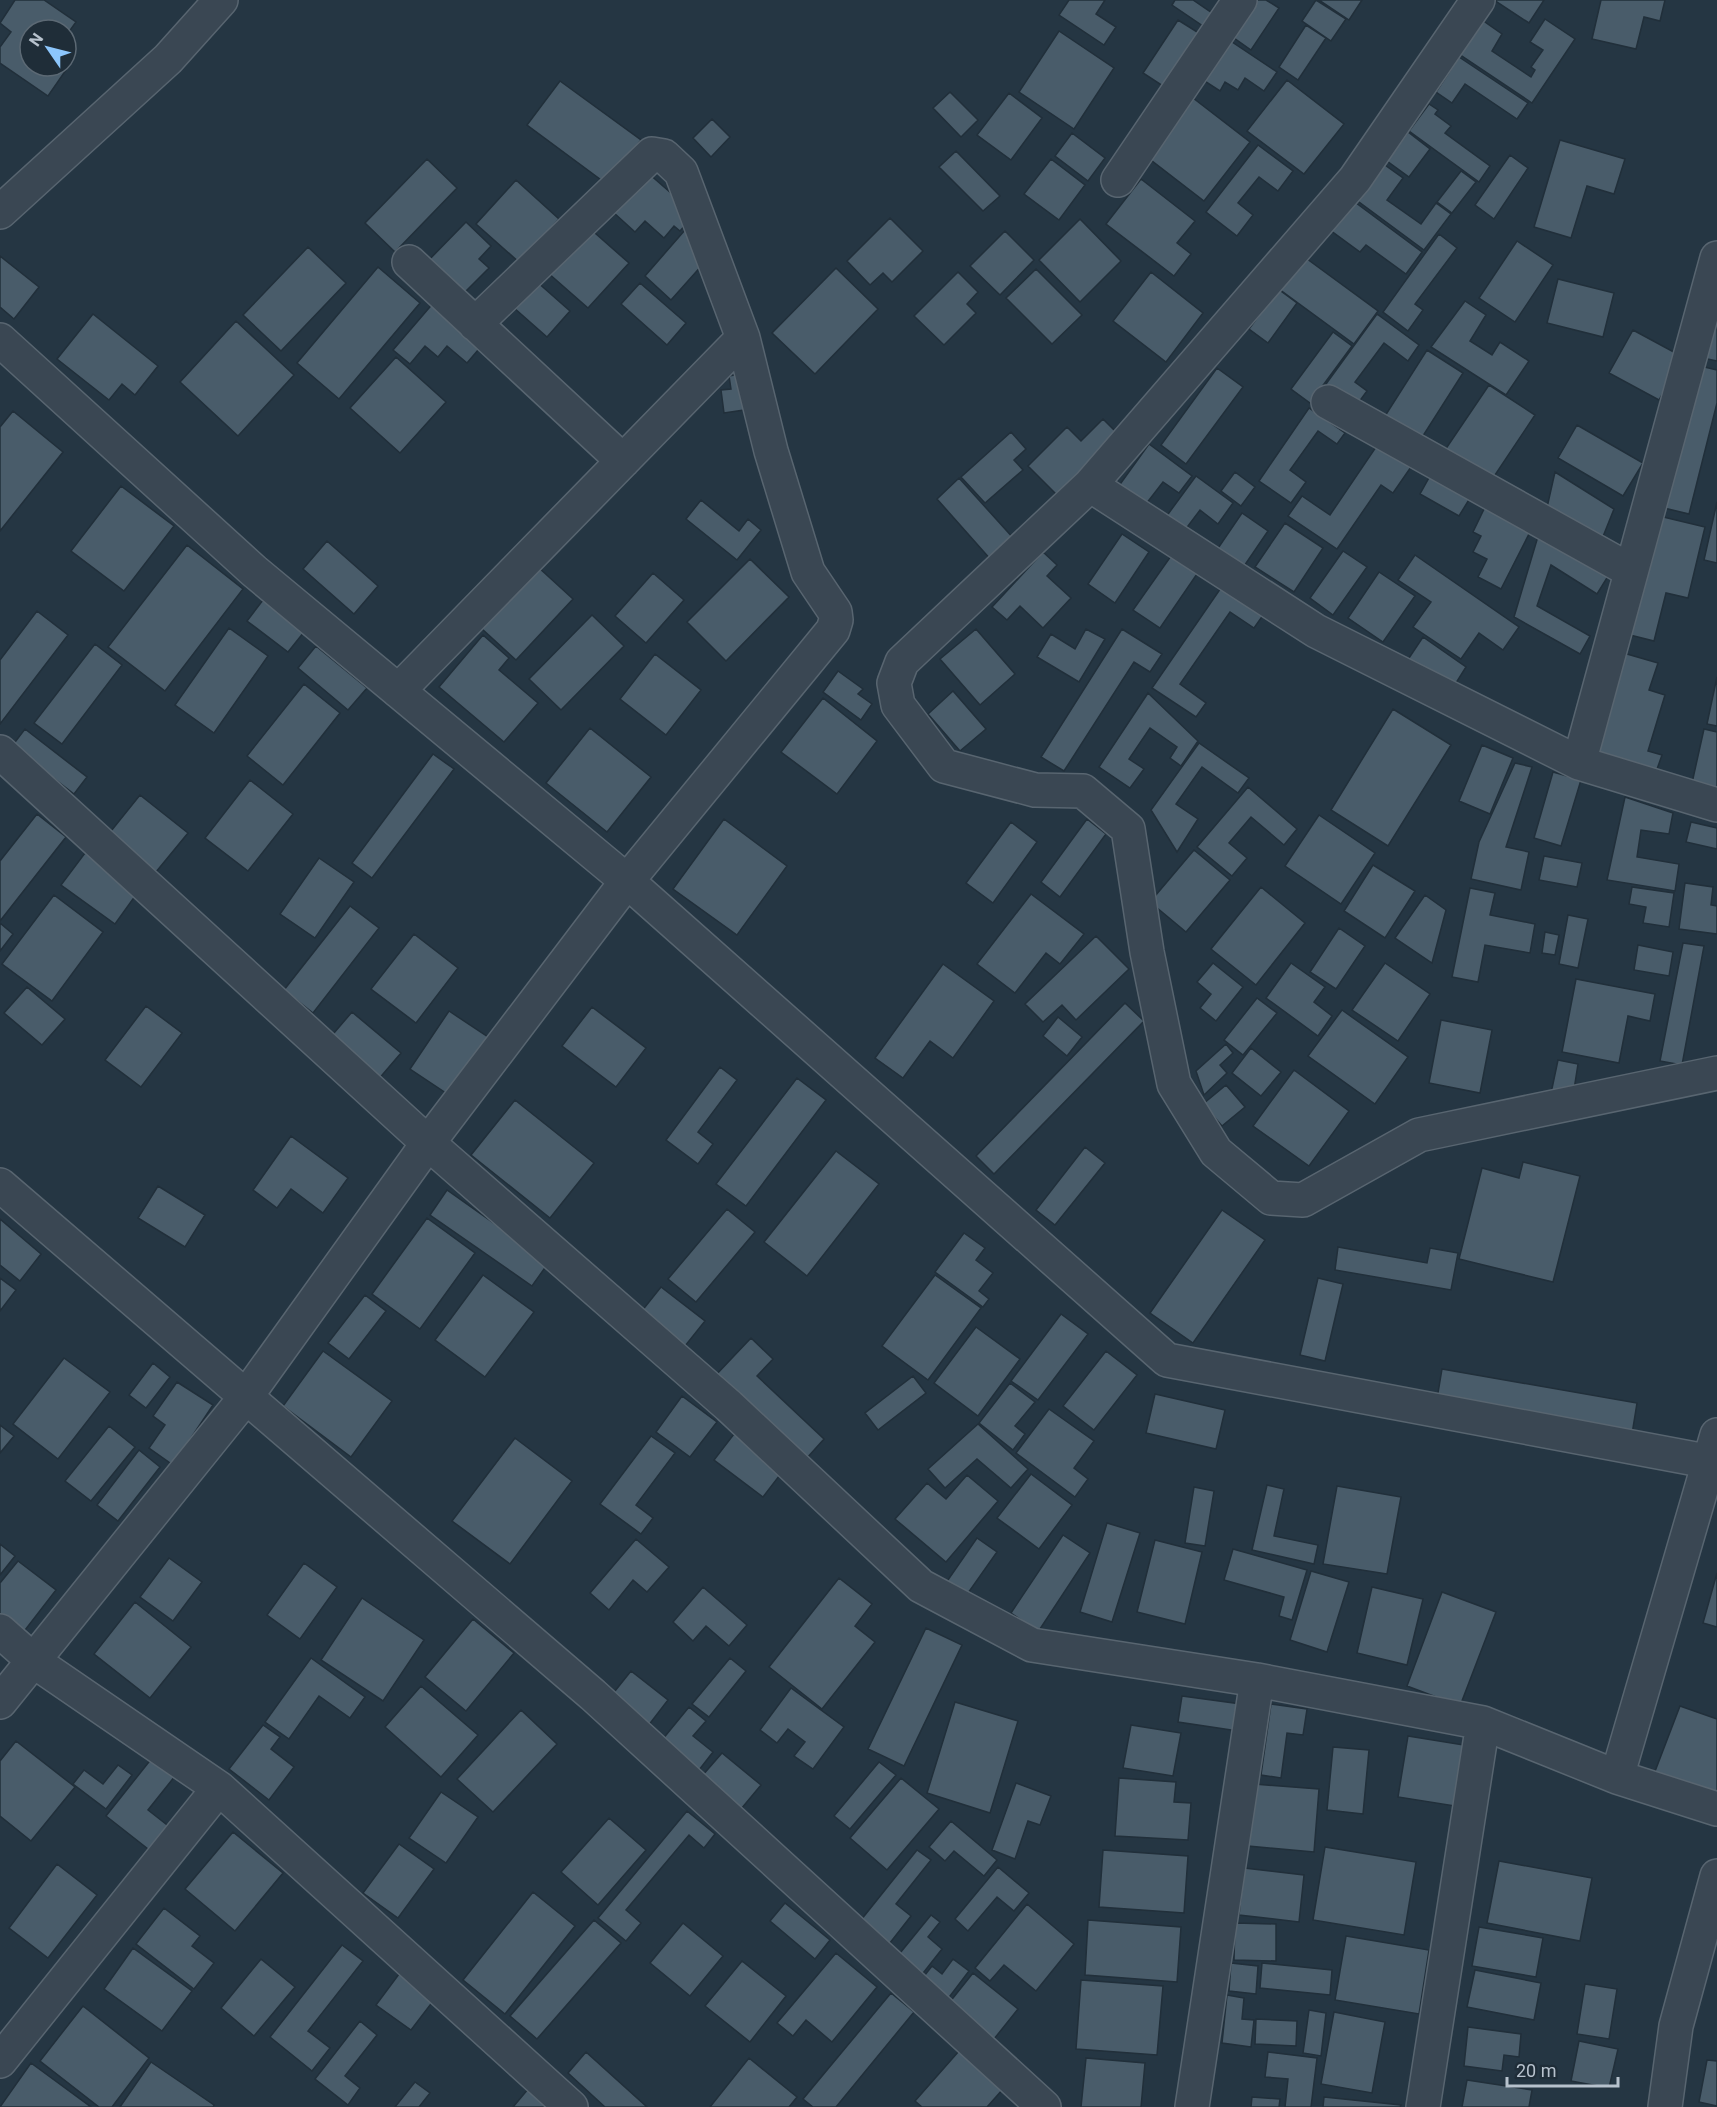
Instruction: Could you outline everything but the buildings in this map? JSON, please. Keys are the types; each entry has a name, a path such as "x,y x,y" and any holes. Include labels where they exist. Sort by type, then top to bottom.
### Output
{"street":[{"path":"0,212 168,59 220,0"},
{"path":"1118,180 1240,0"},
{"path":"1478,0 1355,179 1090,485 902,662 894,683 898,705 944,766 1035,790 1083,791 1128,829 1148,952 1174,1084 1216,1152 1271,1198 1303,1200 1419,1135 1717,1073"},
{"path":"0,1702 35,1662 245,1398 428,1143 627,881 833,630 836,620 834,612 808,572 771,451 744,338 681,172 664,156 652,154 476,324"},
{"path":"1579,763 1717,258"},
{"path":"410,262 623,461"},
{"path":"398,691 744,338"},
{"path":"0,340 254,571 627,881 1167,1360 1715,1453 1617,1777"},
{"path":"1328,402 1631,571"},
{"path":"1090,485 1316,631 1579,763 1717,805"},
{"path":"0,752 428,1143 729,1406 921,1586 1032,1645 1257,1680 1483,1724 1617,1777 1717,1809"},
{"path":"0,1185 593,1695 1044,2107"},
{"path":"0,1631 35,1662 219,1788 571,2107"},
{"path":"1191,2107 1257,1680"},
{"path":"1423,2107 1483,1724"},
{"path":"0,2061 219,1788"},
{"path":"1665,2107 1676,2026 1717,1876"}]}
